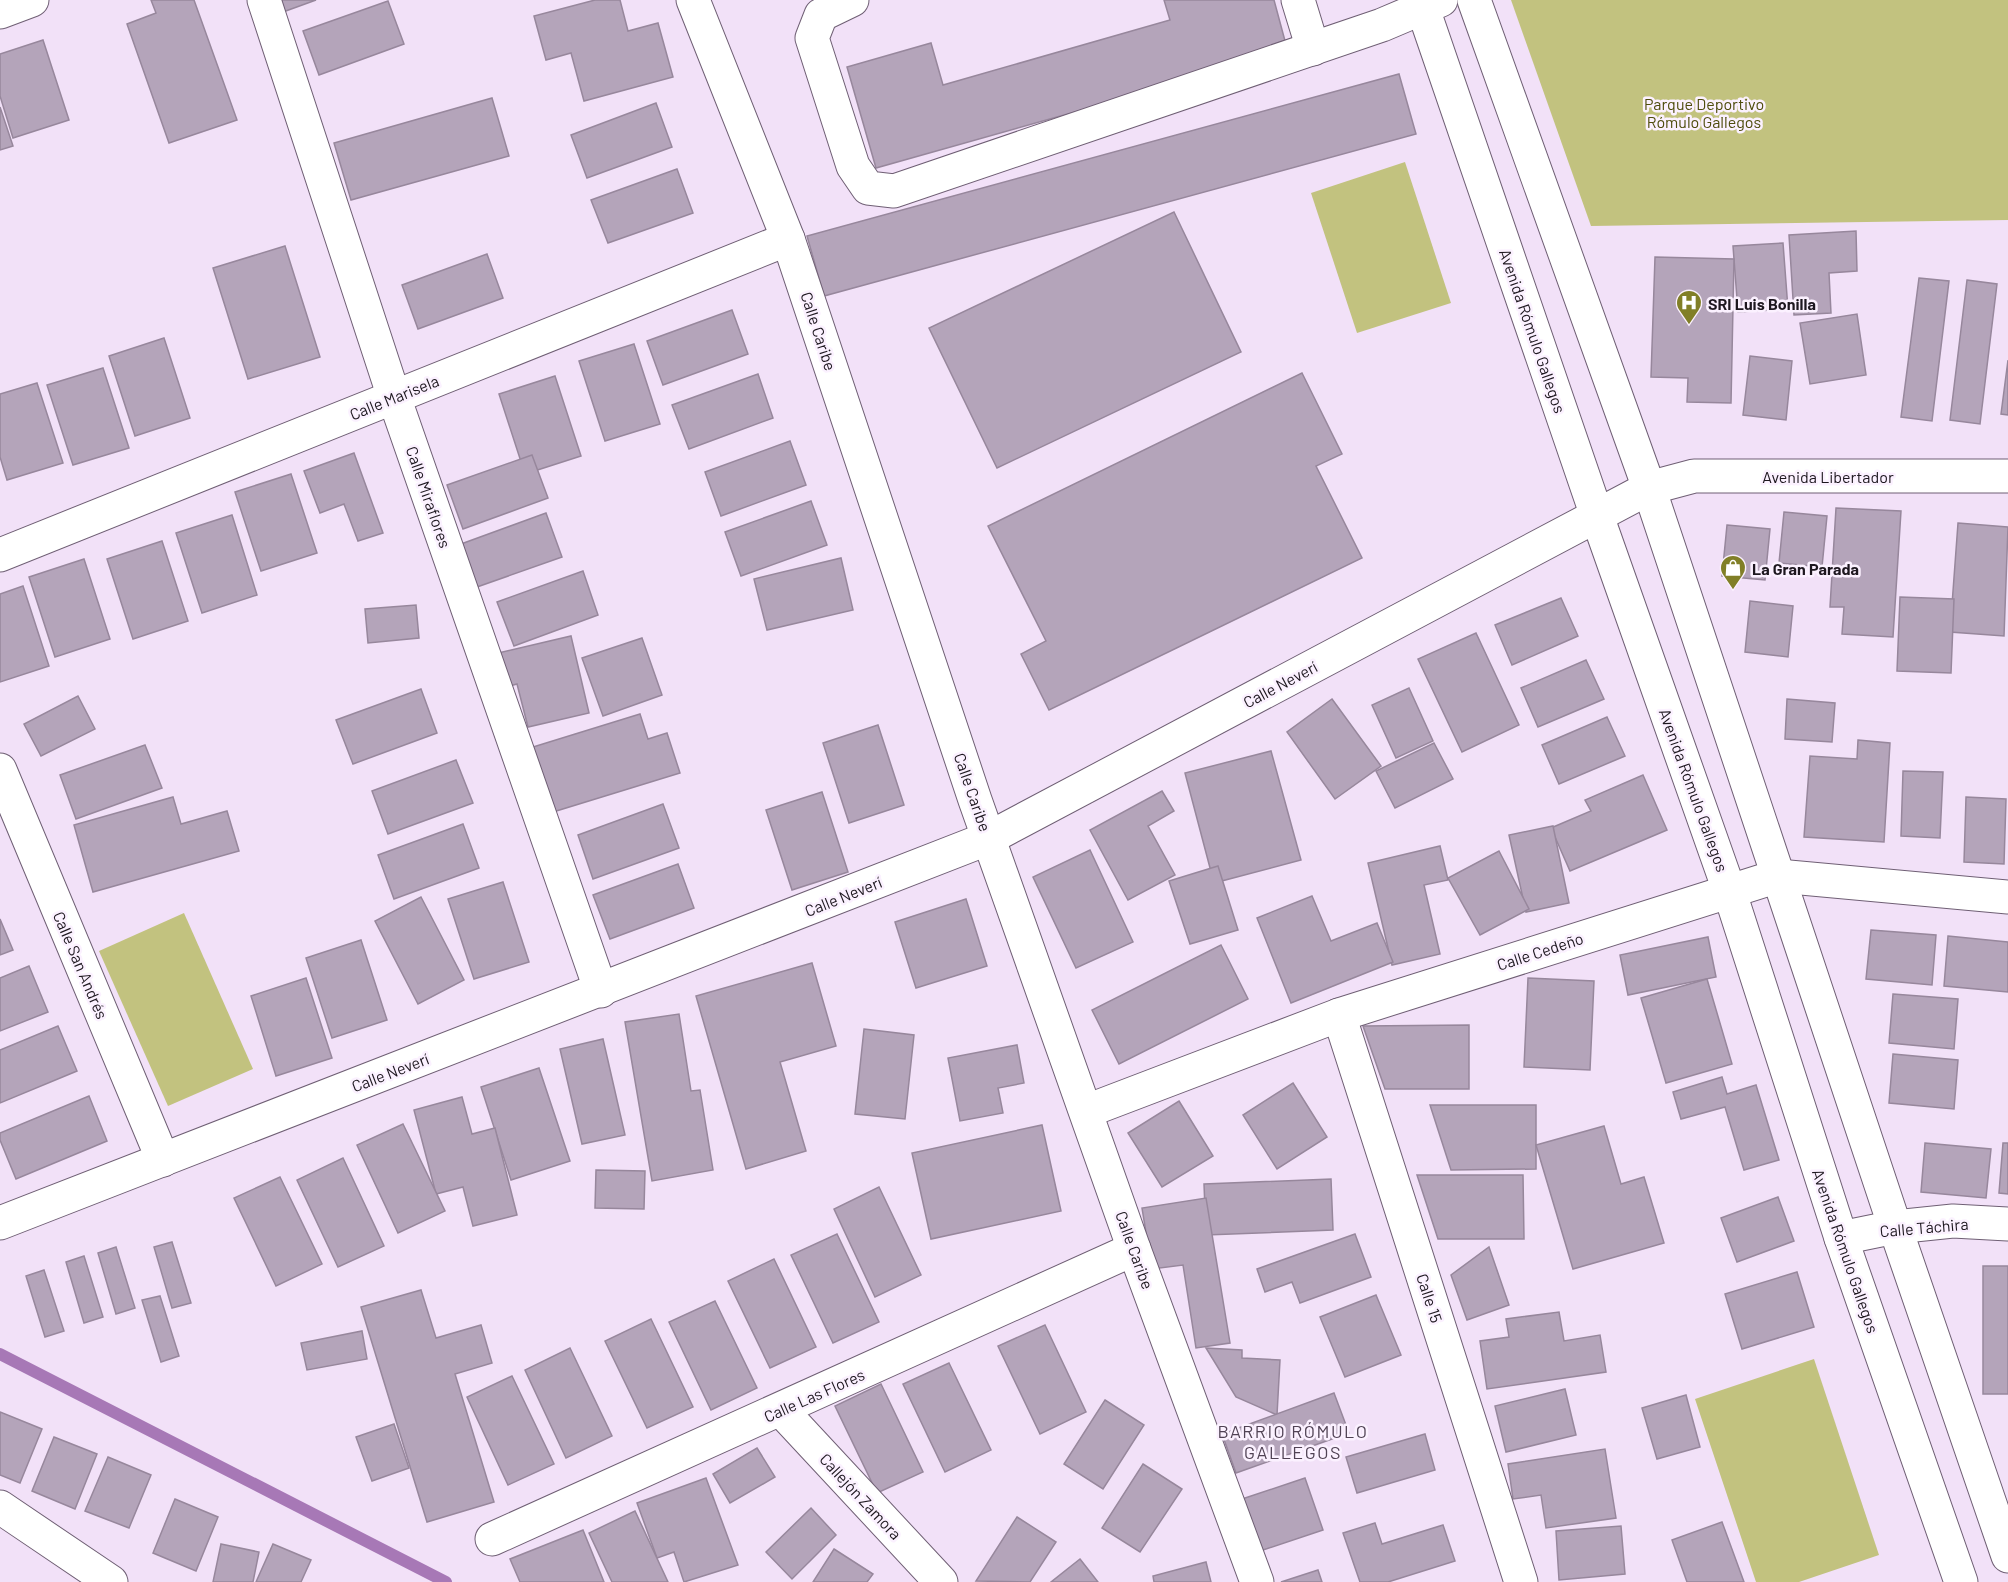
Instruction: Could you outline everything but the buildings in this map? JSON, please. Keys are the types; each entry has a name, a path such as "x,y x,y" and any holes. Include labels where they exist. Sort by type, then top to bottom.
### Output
{"street":[{"name":"Calle Miraflores","path":"264,0 394,397 601,991"},
{"name":"Calle Caribe","path":"693,0 788,239 989,838 1134,1249 1257,1582"},
{"path":"852,0 821,15 812,38 853,166 868,188 894,192 1382,25 1428,3"},
{"path":"1298,0 1313,49"},
{"path":"1474,0 1649,488 1895,1227 2008,1556"},
{"name":"Avenida Rómulo Gallegos","path":"1428,3 1596,516 1729,890 1840,1238 1961,1582"},
{"name":"Calle Marisela","path":"0,555 788,239"},
{"name":"Avenida Libertador","path":"1649,488 1694,476 2008,476"},
{"name":"Calle Neverí","path":"0,1223 601,991 989,838 1649,488"},
{"name":"Calle San Andrés","path":"0,770 163,1160"},
{"name":"Calle Cedeño","path":"1087,1111 1339,1015 1778,876 2008,897"},
{"name":"Calle 15","path":"1339,1015 1521,1582"},
{"name":"Calle Táchira","path":"1840,1238 1895,1227 1953,1221 2008,1224"},
{"name":"Calle Las Flores","path":"492,1539 1134,1249"},
{"name":"Callejón Zamora","path":"781,1410 941,1582"},
{"path":"0,1507 111,1582"}],"green space":[{"name":"Parque Deportivo Rómulo Gallegos","path":"1511,0 2008,0 2008,220 1591,226"},
{"path":"1405,162 1451,303 1357,333 1311,193"},
{"path":"184,913 253,1069 168,1106 99,951"},
{"path":"1814,1359 1879,1555 1799,1582 1756,1582 1695,1399"}],"waterway":[{"path":"0,1354 446,1582"}],"place":[{"name":"SRI Luis Bonilla","path":"1689,326"},
{"name":"La Gran Parada","path":"1733,591"}],"district":[{"name":"BARRIO RÓMULO GALLEGOS","path":"1293,1441"}]}
